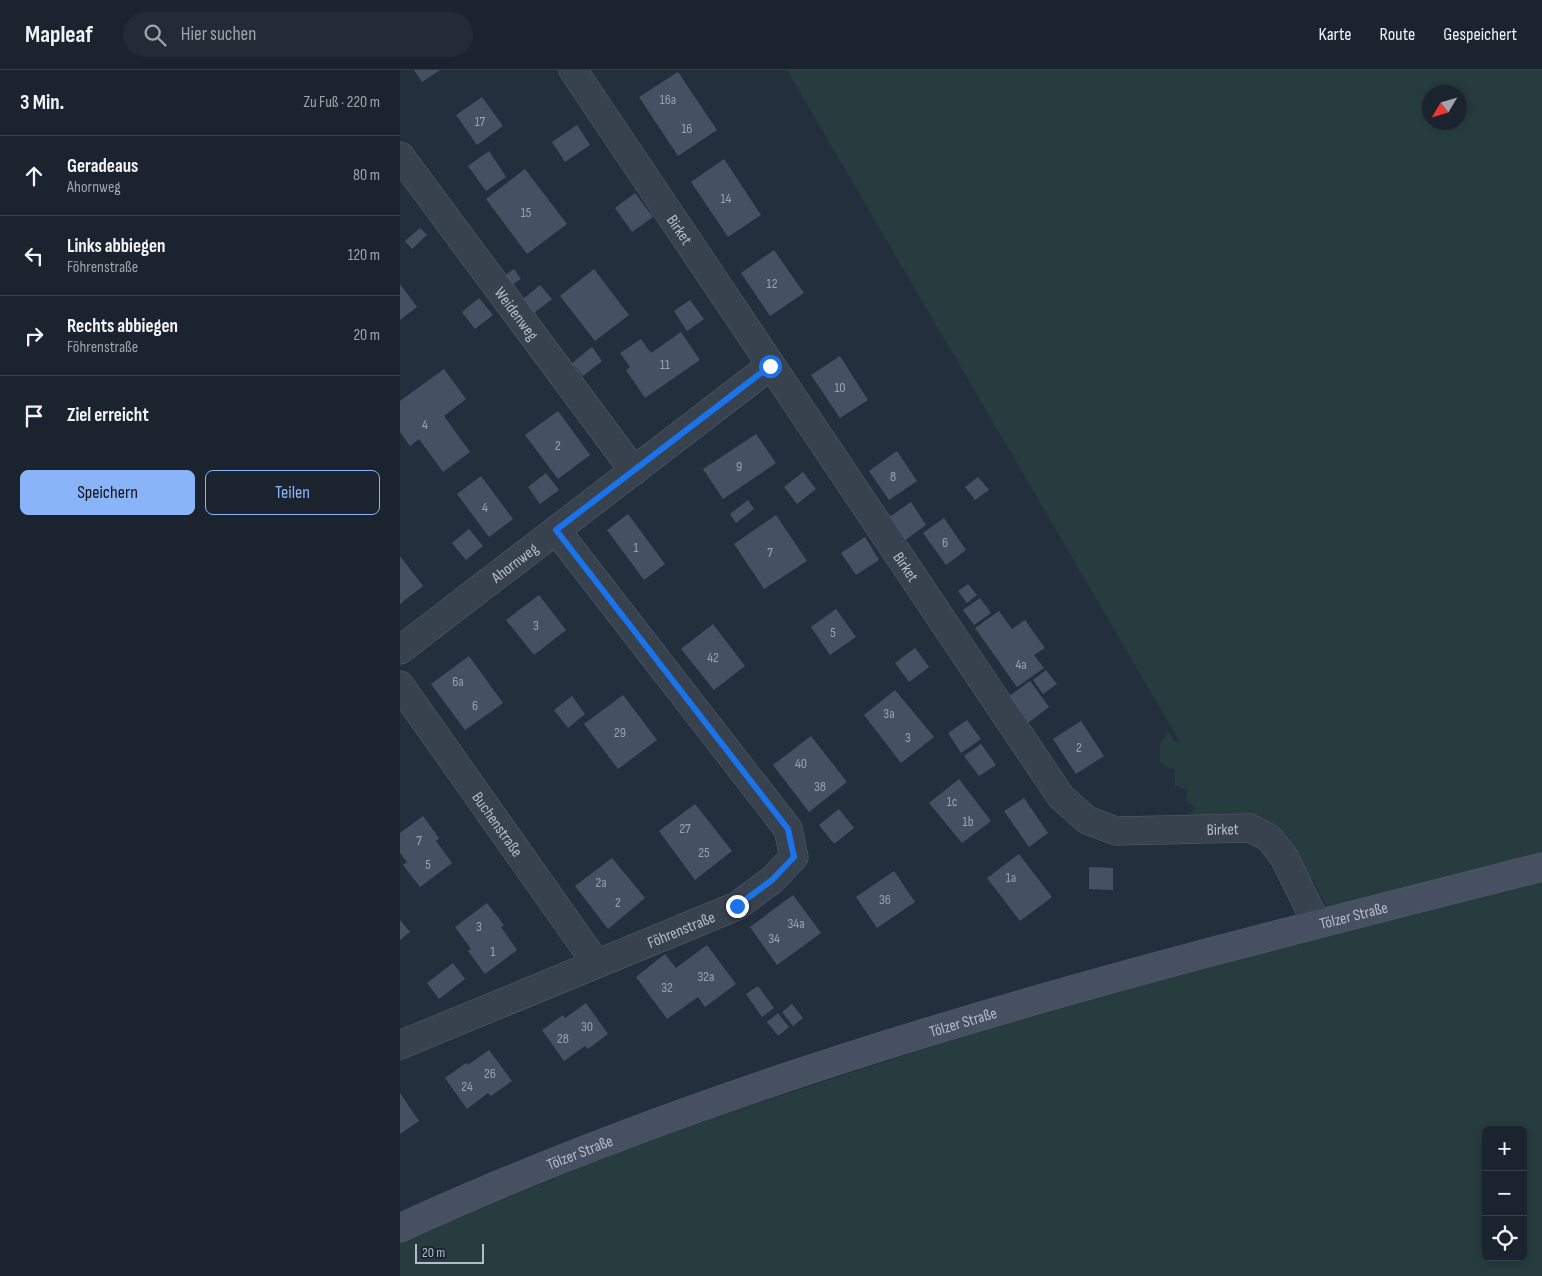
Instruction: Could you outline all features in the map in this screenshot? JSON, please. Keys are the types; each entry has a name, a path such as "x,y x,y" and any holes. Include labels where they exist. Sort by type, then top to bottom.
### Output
{"main road":[{"name":"Tölzer Straße","path":"400,1228 600,1143 792,1076 1095,982 1542,867"}],"street":[{"name":"Birket","path":"573,70 1061,797 1087,820 1116,831 1250,828 1269,838 1284,857 1317,924"},
{"name":"Weidenweg","path":"400,156 634,471"},
{"name":"Ahornweg","path":"400,650 770,366"},
{"name":"Föhrenstraße","path":"400,1045 737,906 772,880 794,857 788,829 556,530"},
{"name":"Buchenstraße","path":"400,685 596,963"}],"green space":[{"path":"787,70 1542,70 1542,1276 400,1276 400,1242 672,1130 1096,994 1330,912 1312,878 1306,877 1288,856 1197,823 1189,815 1195,808 1186,800 1188,790 1175,786 1175,769 1166,767 1160,762 1160,745 1168,731 1175,742 1180,742"}],"building":[{"path":"414,70 440,70 422,82"},
{"path":"678,72 717,130 678,156 639,97"},
{"path":"482,97 503,126 477,145 456,115"},
{"path":"577,125 590,145 565,162 552,142"},
{"path":"489,151 506,177 486,191 468,166"},
{"path":"724,159 761,215 728,237 691,182"},
{"path":"525,169 567,224 527,254 486,199"},
{"path":"635,193 653,217 632,232 615,208"},
{"path":"420,228 427,235 412,249 405,241"},
{"path":"774,250 804,293 770,316 741,273"},
{"path":"514,269 521,279 510,286 504,276"},
{"path":"594,269 629,315 595,341 560,296"},
{"path":"400,284 417,307 400,320"},
{"path":"540,285 552,299 533,314 522,300"},
{"path":"479,298 493,315 475,329 462,312"},
{"path":"690,300 704,319 687,331 674,311"},
{"path":"681,332 700,360 645,398 626,370 630,367 620,353 641,339 651,353"},
{"path":"592,347 602,361 583,376 572,363"},
{"path":"840,356 868,400 840,418 811,375"},
{"path":"444,369 466,399 444,416 470,452 443,472 419,439 410,446 400,432 400,401"},
{"path":"558,411 590,455 558,479 525,435"},
{"path":"756,434 776,463 723,499 703,469"},
{"path":"897,451 917,481 889,500 869,471"},
{"path":"803,472 816,489 797,504 784,487"},
{"path":"546,473 559,490 540,504 528,487"},
{"path":"481,476 513,519 489,537 457,494"},
{"path":"978,477 989,490 975,500 965,487"},
{"path":"748,500 754,509 736,523 730,514"},
{"path":"911,502 926,525 904,541 888,518"},
{"path":"628,514 665,564 644,580 607,530"},
{"path":"776,515 807,561 764,589 734,544"},
{"path":"944,518 966,550 946,565 923,533"},
{"path":"469,529 483,546 466,560 452,543"},
{"path":"865,537 879,560 856,575 841,553"},
{"path":"400,556 423,586 400,604"},
{"path":"968,584 977,595 967,603 958,591"},
{"path":"539,595 566,630 534,655 506,620"},
{"path":"980,598 991,613 974,625 963,610"},
{"path":"836,609 856,637 830,655 811,627"},
{"path":"999,611 1012,629 1025,620 1045,648 1034,655 1044,668 1017,687 975,628"},
{"path":"713,624 745,666 714,690 681,649"},
{"path":"915,648 929,667 909,682 895,663"},
{"path":"469,656 503,703 465,730 431,684"},
{"path":"1046,670 1057,684 1043,694 1033,680"},
{"path":"1030,681 1049,707 1028,723 1008,697"},
{"path":"895,690 934,737 901,763 864,715"},
{"path":"623,695 657,740 618,769 584,724"},
{"path":"572,696 585,714 568,728 554,710"},
{"path":"967,720 981,739 961,753 948,733"},
{"path":"1081,721 1104,756 1076,774 1053,739"},
{"path":"811,736 847,782 809,812 773,765"},
{"path":"981,744 996,765 979,776 964,756"},
{"path":"959,779 991,821 962,843 929,803"},
{"path":"1024,798 1048,833 1029,847 1004,811"},
{"path":"695,804 732,851 695,880 659,831"},
{"path":"839,809 854,828 834,844 819,825"},
{"path":"423,816 439,838 436,841 452,863 420,887 403,865 407,862 400,853 400,833"},
{"path":"1019,854 1052,897 1020,921 987,878"},
{"path":"612,858 645,898 608,929 575,886"},
{"path":"1089,867 1113,868 1113,890 1089,889"},
{"path":"894,871 915,902 877,928 856,897"},
{"path":"793,895 821,933 777,965 750,927"},
{"path":"487,903 504,925 501,927 517,950 485,974 468,951 471,949 455,927"},
{"path":"400,920 410,932 400,940"},
{"path":"707,945 736,984 705,1007 698,997 667,1019 636,977 665,954 676,968"},
{"path":"453,963 465,979 439,999 427,983"},
{"path":"758,986 774,1008 762,1017 746,994"},
{"path":"586,1003 608,1034 588,1049 585,1046 564,1061 542,1030 563,1015 565,1018"},
{"path":"792,1004 803,1018 793,1026 782,1012"},
{"path":"778,1013 789,1027 778,1036 767,1022"},
{"path":"489,1050 512,1081 491,1096 488,1093 467,1109 445,1078"},
{"path":"400,1093 419,1121 400,1134"}],"route":[{"path":"737,906 772,880 794,857 788,829 556,530 770,366"}]}
